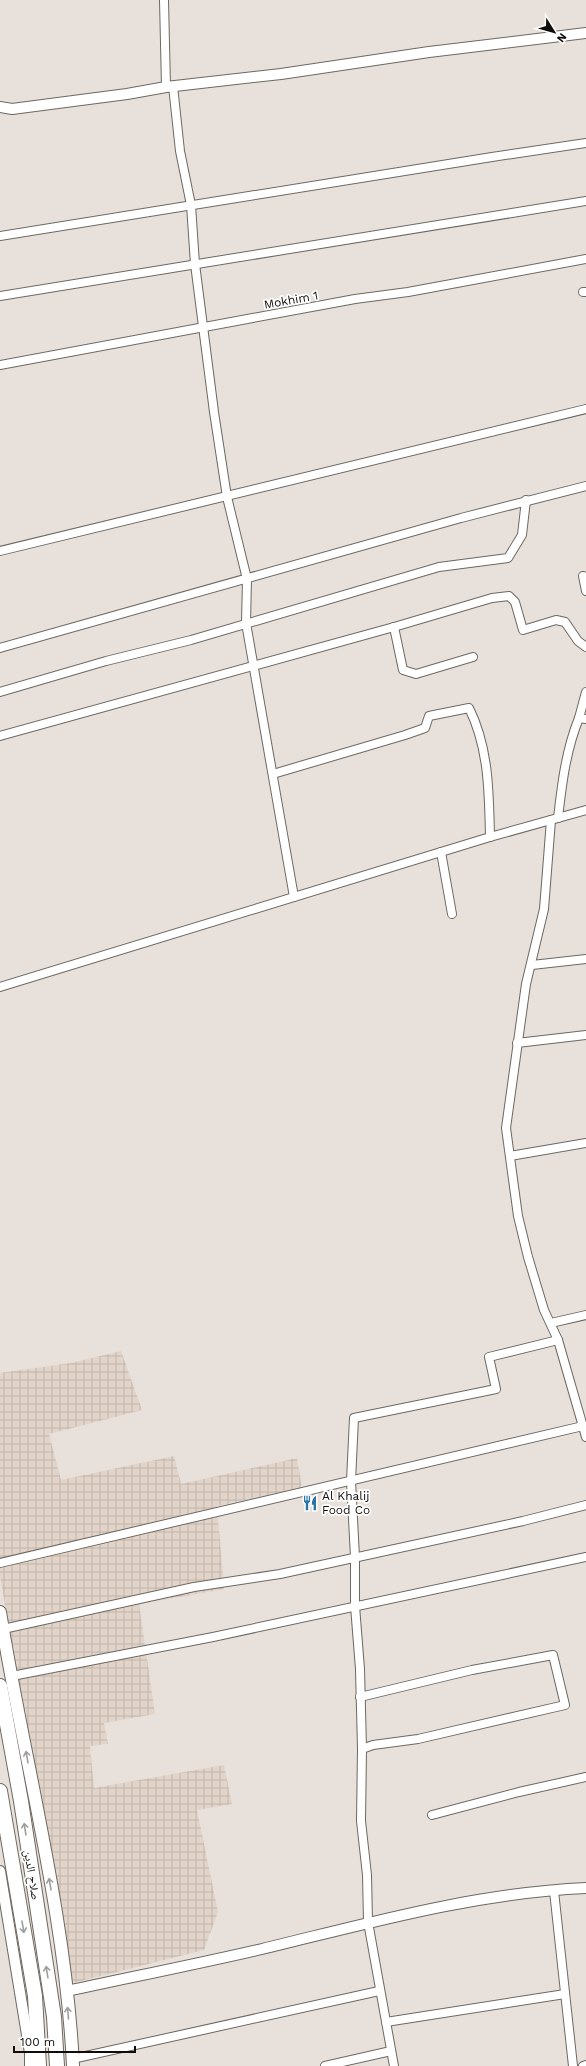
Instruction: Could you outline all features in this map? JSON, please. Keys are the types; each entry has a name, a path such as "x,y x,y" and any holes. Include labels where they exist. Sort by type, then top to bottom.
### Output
{"highway":[{"name":"صلاح الدين","path":"0,1686 21,1801 54,2017 57,2066"},
{"name":"صلاح الدين","path":"0,1792 35,1996 39,2066"}],"main road":[{"path":"0,1612 51,1887 66,1991 72,2062"}],"street":[{"path":"164,0 170,87 180,151 191,205 195,264 227,497 247,579 246,622 294,898"},
{"path":"0,107 12,109 170,87 281,74 429,52 586,33"},
{"path":"0,236 586,143"},
{"path":"0,296 586,201"},
{"name":"Mokhim 1","path":"0,365 586,259"},
{"path":"0,552 586,409"},
{"path":"0,648 526,500 586,486"},
{"path":"0,692 106,661 191,640 246,622 439,567 508,558 522,535 526,500"},
{"path":"583,576 586,591"},
{"path":"0,736 394,627 492,598 509,596 515,602 523,630 556,620 565,622 578,642 586,647"},
{"path":"394,627 403,670 416,674 473,657"},
{"path":"586,692 583,719 571,737 554,819 544,909 532,965 526,984 516,1043 506,1128 518,1216 528,1257 544,1310 558,1340 586,1437"},
{"path":"273,774 424,728 429,716 469,708 478,725 489,779 490,837"},
{"path":"0,987 490,837 586,810"},
{"path":"442,852 452,914"},
{"path":"532,965 586,959"},
{"path":"516,1043 586,1035"},
{"path":"510,1156 586,1143"},
{"path":"551,1323 586,1315"},
{"path":"394,2066 379,1991 368,1922 367,1875 361,1821 362,1749 360,1669 355,1606 355,1557 351,1481 354,1418 496,1389 489,1357 558,1340"},
{"path":"0,1563 583,1426"},
{"path":"3,1629 194,1587 280,1574 516,1523 586,1505"},
{"path":"12,1676 213,1636 586,1557"},
{"path":"360,1697 472,1670 553,1655 565,1704 418,1739 373,1745 362,1749"},
{"path":"432,1815 519,1792 586,1777"},
{"path":"0,1871 28,2038 30,2066"},
{"path":"66,1991 262,1949 368,1922 479,1900 586,1888"},
{"path":"554,1891 573,2066"},
{"path":"72,2062 379,1991"},
{"path":"386,2022 565,1994"},
{"path":"325,2066 391,2051"}],"shaded area":[{"path":"121,1351 142,1410 49,1434 61,1480 174,1456 181,1484 297,1458 302,1488 217,1506 224,1589 139,1604 155,1714 104,1723 108,1744 90,1746 94,1788 224,1765 232,1804 197,1810 218,1912 204,1950 73,1983 0,1577 0,1373 71,1363"}],"place":[{"name":"Al Khalij Food Co","path":"310,1503"}]}
